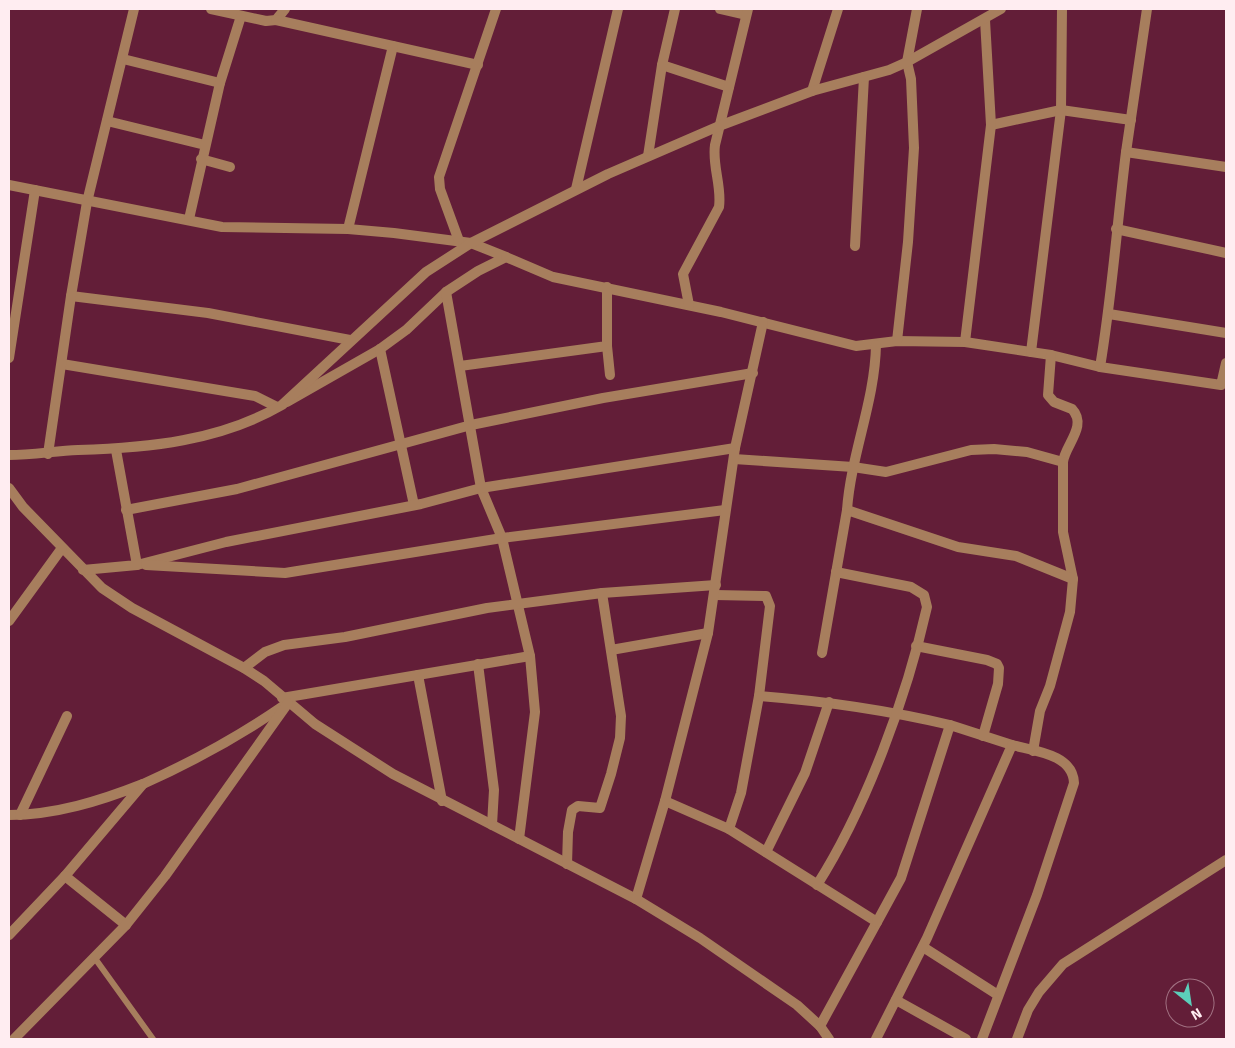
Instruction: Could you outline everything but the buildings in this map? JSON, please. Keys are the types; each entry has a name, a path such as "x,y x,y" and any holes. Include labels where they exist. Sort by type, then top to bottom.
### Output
{"street":[{"path":"48,454 71,296 88,202 134,9"},
{"path":"211,9 266,21 276,20 478,65"},
{"path":"276,20 285,9"},
{"path":"458,241 440,189 439,177 496,9"},
{"path":"576,189 618,9"},
{"path":"648,156 662,65 675,9"},
{"path":"689,305 684,274 719,206 714,155 719,126 747,12 720,9"},
{"path":"812,91 838,9"},
{"path":"897,341 908,242 914,148 911,79 907,62 918,9"},
{"path":"280,406 426,272 471,243 576,189 719,126 812,91 864,77 907,62 985,20 1000,9"},
{"path":"1031,352 1061,110 1062,9"},
{"path":"1100,367 1109,314 1116,229 1126,152 1148,9"},
{"path":"188,219 220,83 241,16"},
{"path":"965,342 991,125 985,20"},
{"path":"348,229 393,46"},
{"path":"122,59 220,83"},
{"path":"662,65 729,87"},
{"path":"855,246 864,77"},
{"path":"991,125 1061,110 1131,120"},
{"path":"107,121 205,145"},
{"path":"1126,152 1226,167"},
{"path":"201,159 230,167"},
{"path":"9,185 222,227 348,229 471,243 553,277 689,305 848,344 876,345 897,341 965,342 1031,352 1100,367 1224,385 1226,363"},
{"path":"9,358 35,190"},
{"path":"1116,229 1226,252"},
{"path":"9,455 116,450 162,444 224,431 280,406 380,349 406,330 446,292 478,271 506,257"},
{"path":"607,287 607,346 610,375"},
{"path":"446,292 481,488 502,538 530,656 535,712 519,839"},
{"path":"71,296 208,312 350,340"},
{"path":"1109,314 1226,333"},
{"path":"636,899 665,801 708,633 735,448 763,322"},
{"path":"822,653 853,467 874,372 876,345"},
{"path":"460,366 607,346"},
{"path":"380,349 414,505"},
{"path":"1033,750 1040,711 1050,686 1070,612 1073,579 1063,532 1063,462 1079,422 1072,409 1054,402 1048,395 1051,356"},
{"path":"62,364 255,396 280,406"},
{"path":"126,510 237,489 340,463 401,443 470,425 603,398 753,373"},
{"path":"137,565 226,542 414,505 481,488 735,448"},
{"path":"734,459 853,467 886,472 971,450 994,449 1027,452 1063,462"},
{"path":"116,450 137,565"},
{"path":"9,488 22,507 102,588 132,608 244,668 354,750 442,801 636,899 770,984 797,1004 820,1026 829,1039"},
{"path":"83,570 137,565 285,573 502,538 725,510"},
{"path":"847,510 958,547 1016,556 1073,579"},
{"path":"9,620 62,548"},
{"path":"817,885 845,837 896,712 926,608 924,595 911,587 836,572"},
{"path":"244,668 265,652 284,645 345,637 487,608 602,593 715,590 766,596 769,599 769,629 760,696 741,792 729,829"},
{"path":"567,864 568,832 572,810 578,806 597,809 602,804 620,738 620,702 602,593"},
{"path":"611,650 708,633"},
{"path":"916,646 987,660 1000,668 998,684 984,736"},
{"path":"9,815 66,809 107,798 143,784 224,744 285,700 530,656"},
{"path":"478,664 494,790 492,825"},
{"path":"418,675 442,801"},
{"path":"760,696 829,702 896,712 950,725 1054,756 1065,763 1072,772 1074,783 1037,895 982,1039"},
{"path":"14,1039 126,925 204,822 285,700"},
{"path":"766,852 808,766 829,702"},
{"path":"20,815 67,716"},
{"path":"820,1026 901,878 938,770 950,725"},
{"path":"876,1039 923,947 1012,745"},
{"path":"9,935 66,876 143,784"},
{"path":"665,801 729,829 877,922"},
{"path":"1017,1039 1028,1010 1063,964 1226,860"},
{"path":"66,876 126,925"},
{"path":"923,947 998,995"},
{"path":"896,1000 966,1039"}],"lane":[{"path":"94,957 153,1039"}]}
